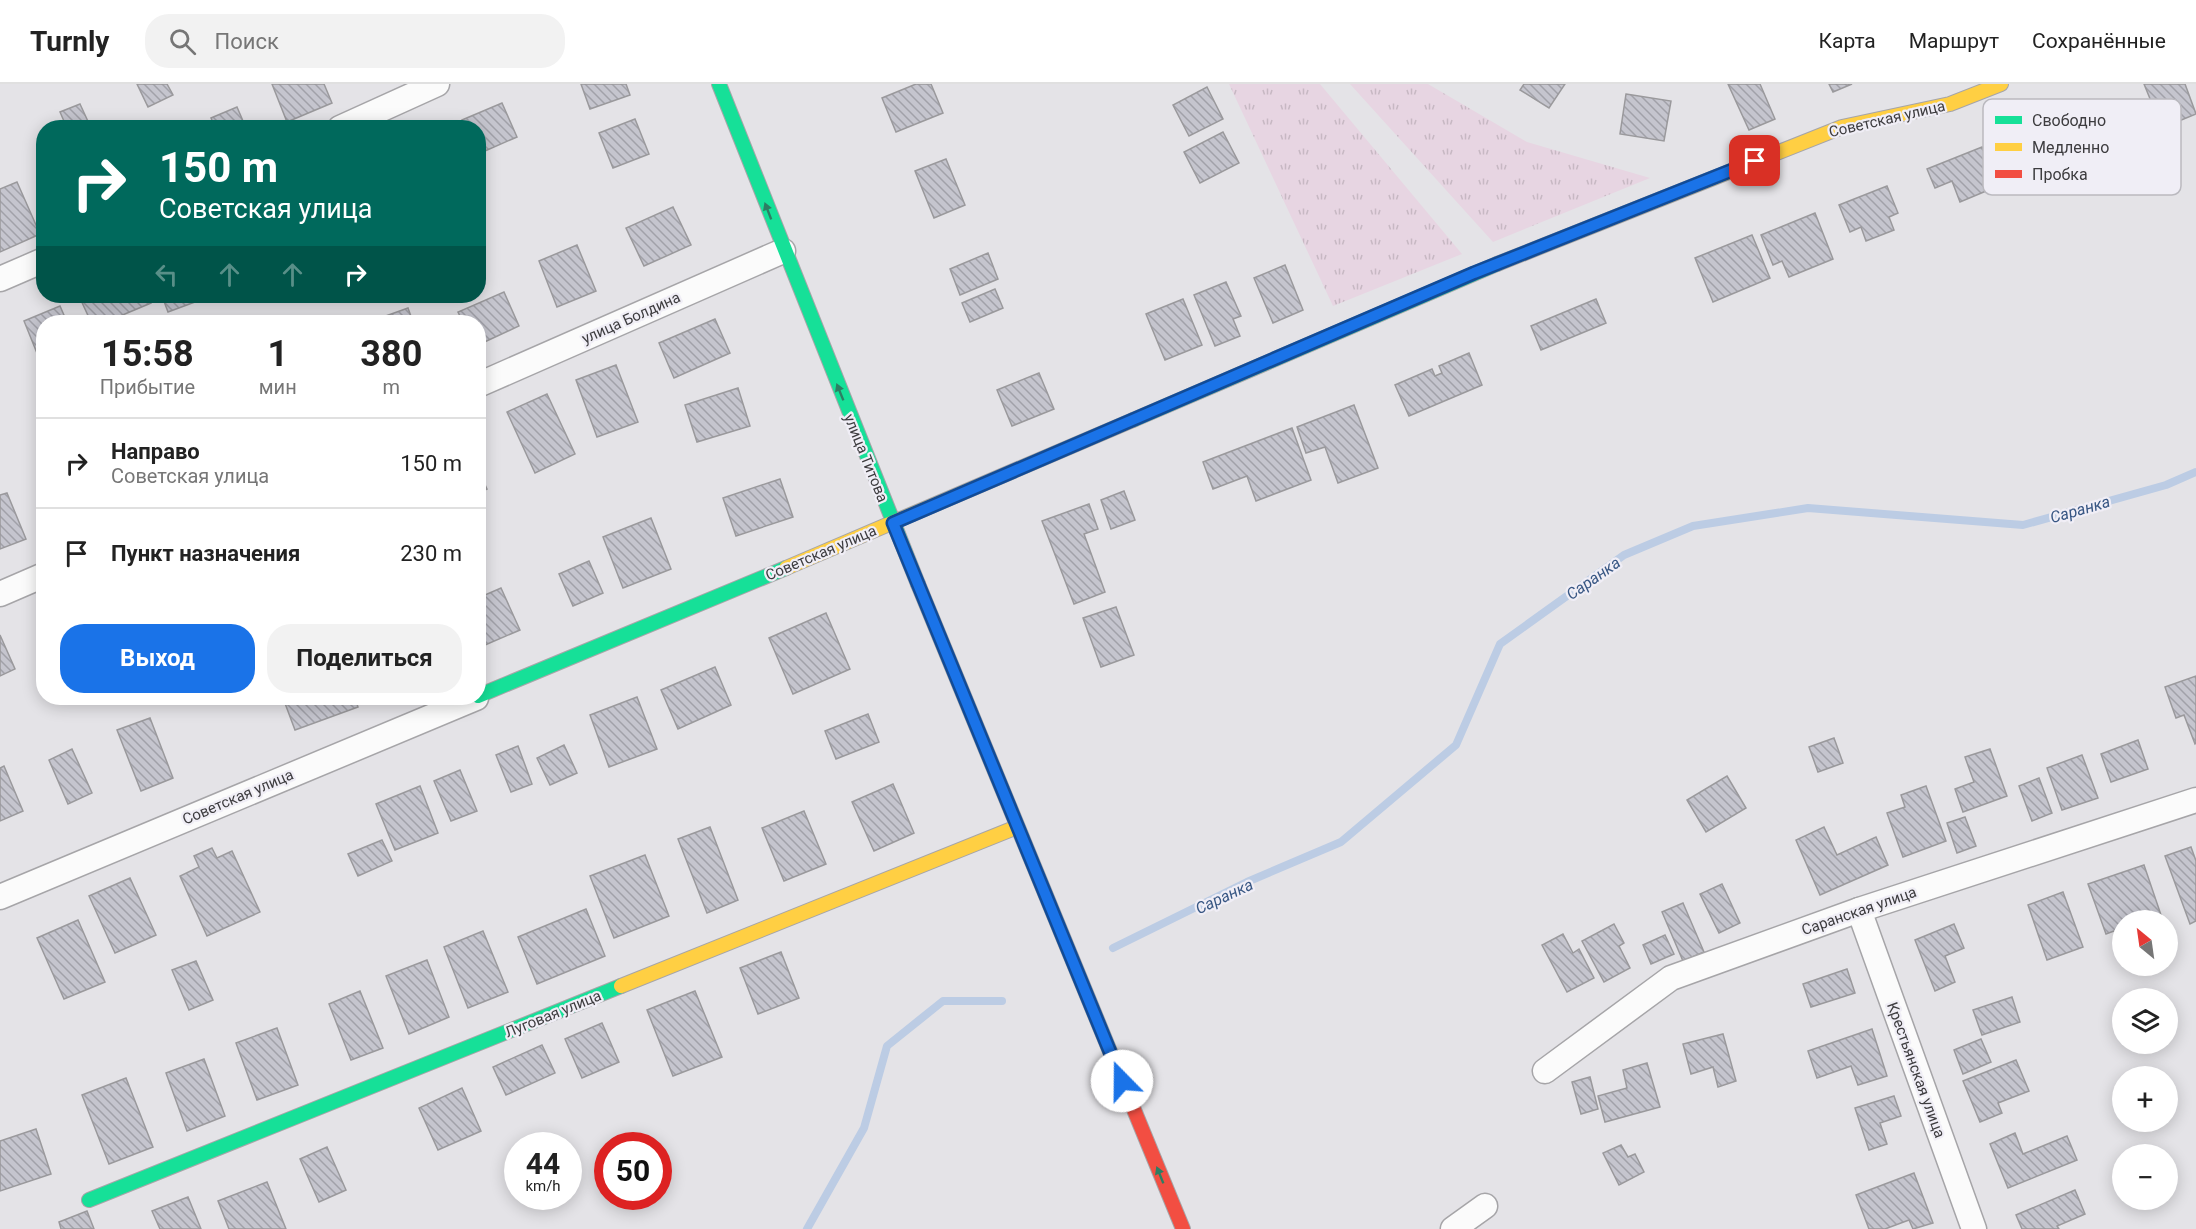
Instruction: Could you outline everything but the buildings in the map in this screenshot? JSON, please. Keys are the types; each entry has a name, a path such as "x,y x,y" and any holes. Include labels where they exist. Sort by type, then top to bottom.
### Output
{"street":[{"path":"358,120 437,84"},
{"name":"улица Титова","path":"719,84 783,251 893,523 1183,1229"},
{"name":"Советская улица","path":"486,693 893,523 1474,273 1842,127 1950,104 2001,84"},
{"name":"улица Болдина","path":"486,381 783,251"},
{"path":"0,279 36,263"},
{"path":"0,594 36,578"},
{"name":"Советская улица","path":"0,897 458,705"},
{"name":"Саранская улица","path":"1545,1071 1671,978 1859,910 2196,800"},
{"name":"Луговая улица","path":"89,1200 1017,827"},
{"name":"Крестьянская улица","path":"1859,910 1974,1229"},
{"path":"1453,1229 1485,1206"}],"green space":[{"path":"1229,84 1320,84 1462,254 1333,306"},
{"path":"1350,84 1428,84 1527,142 1650,178 1493,242"}],"waterway":[{"name":"Саранка","path":"1113,948 1247,882 1341,842 1456,745 1500,644 1624,555 1693,526 1808,508 2023,525 2166,485 2196,472"},
{"name":"Саранка","path":"807,1229 864,1128 887,1046 943,1001 1002,1001"}],"traffic: fast":[{"path":"719,84 918,584"},
{"path":"1133,420 1497,264"},
{"path":"486,693 786,568"},
{"path":"89,1200 621,986"}],"traffic: slow":[{"path":"1497,264 1842,127 1950,104 2001,84"},
{"path":"786,568 1133,420"},
{"path":"918,584 1116,1066"},
{"path":"621,986 1017,827"}],"traffic: jam":[{"path":"1116,1066 1183,1229"}],"route":[{"path":"1122,1081 893,523 1474,273 1755,161"}]}
